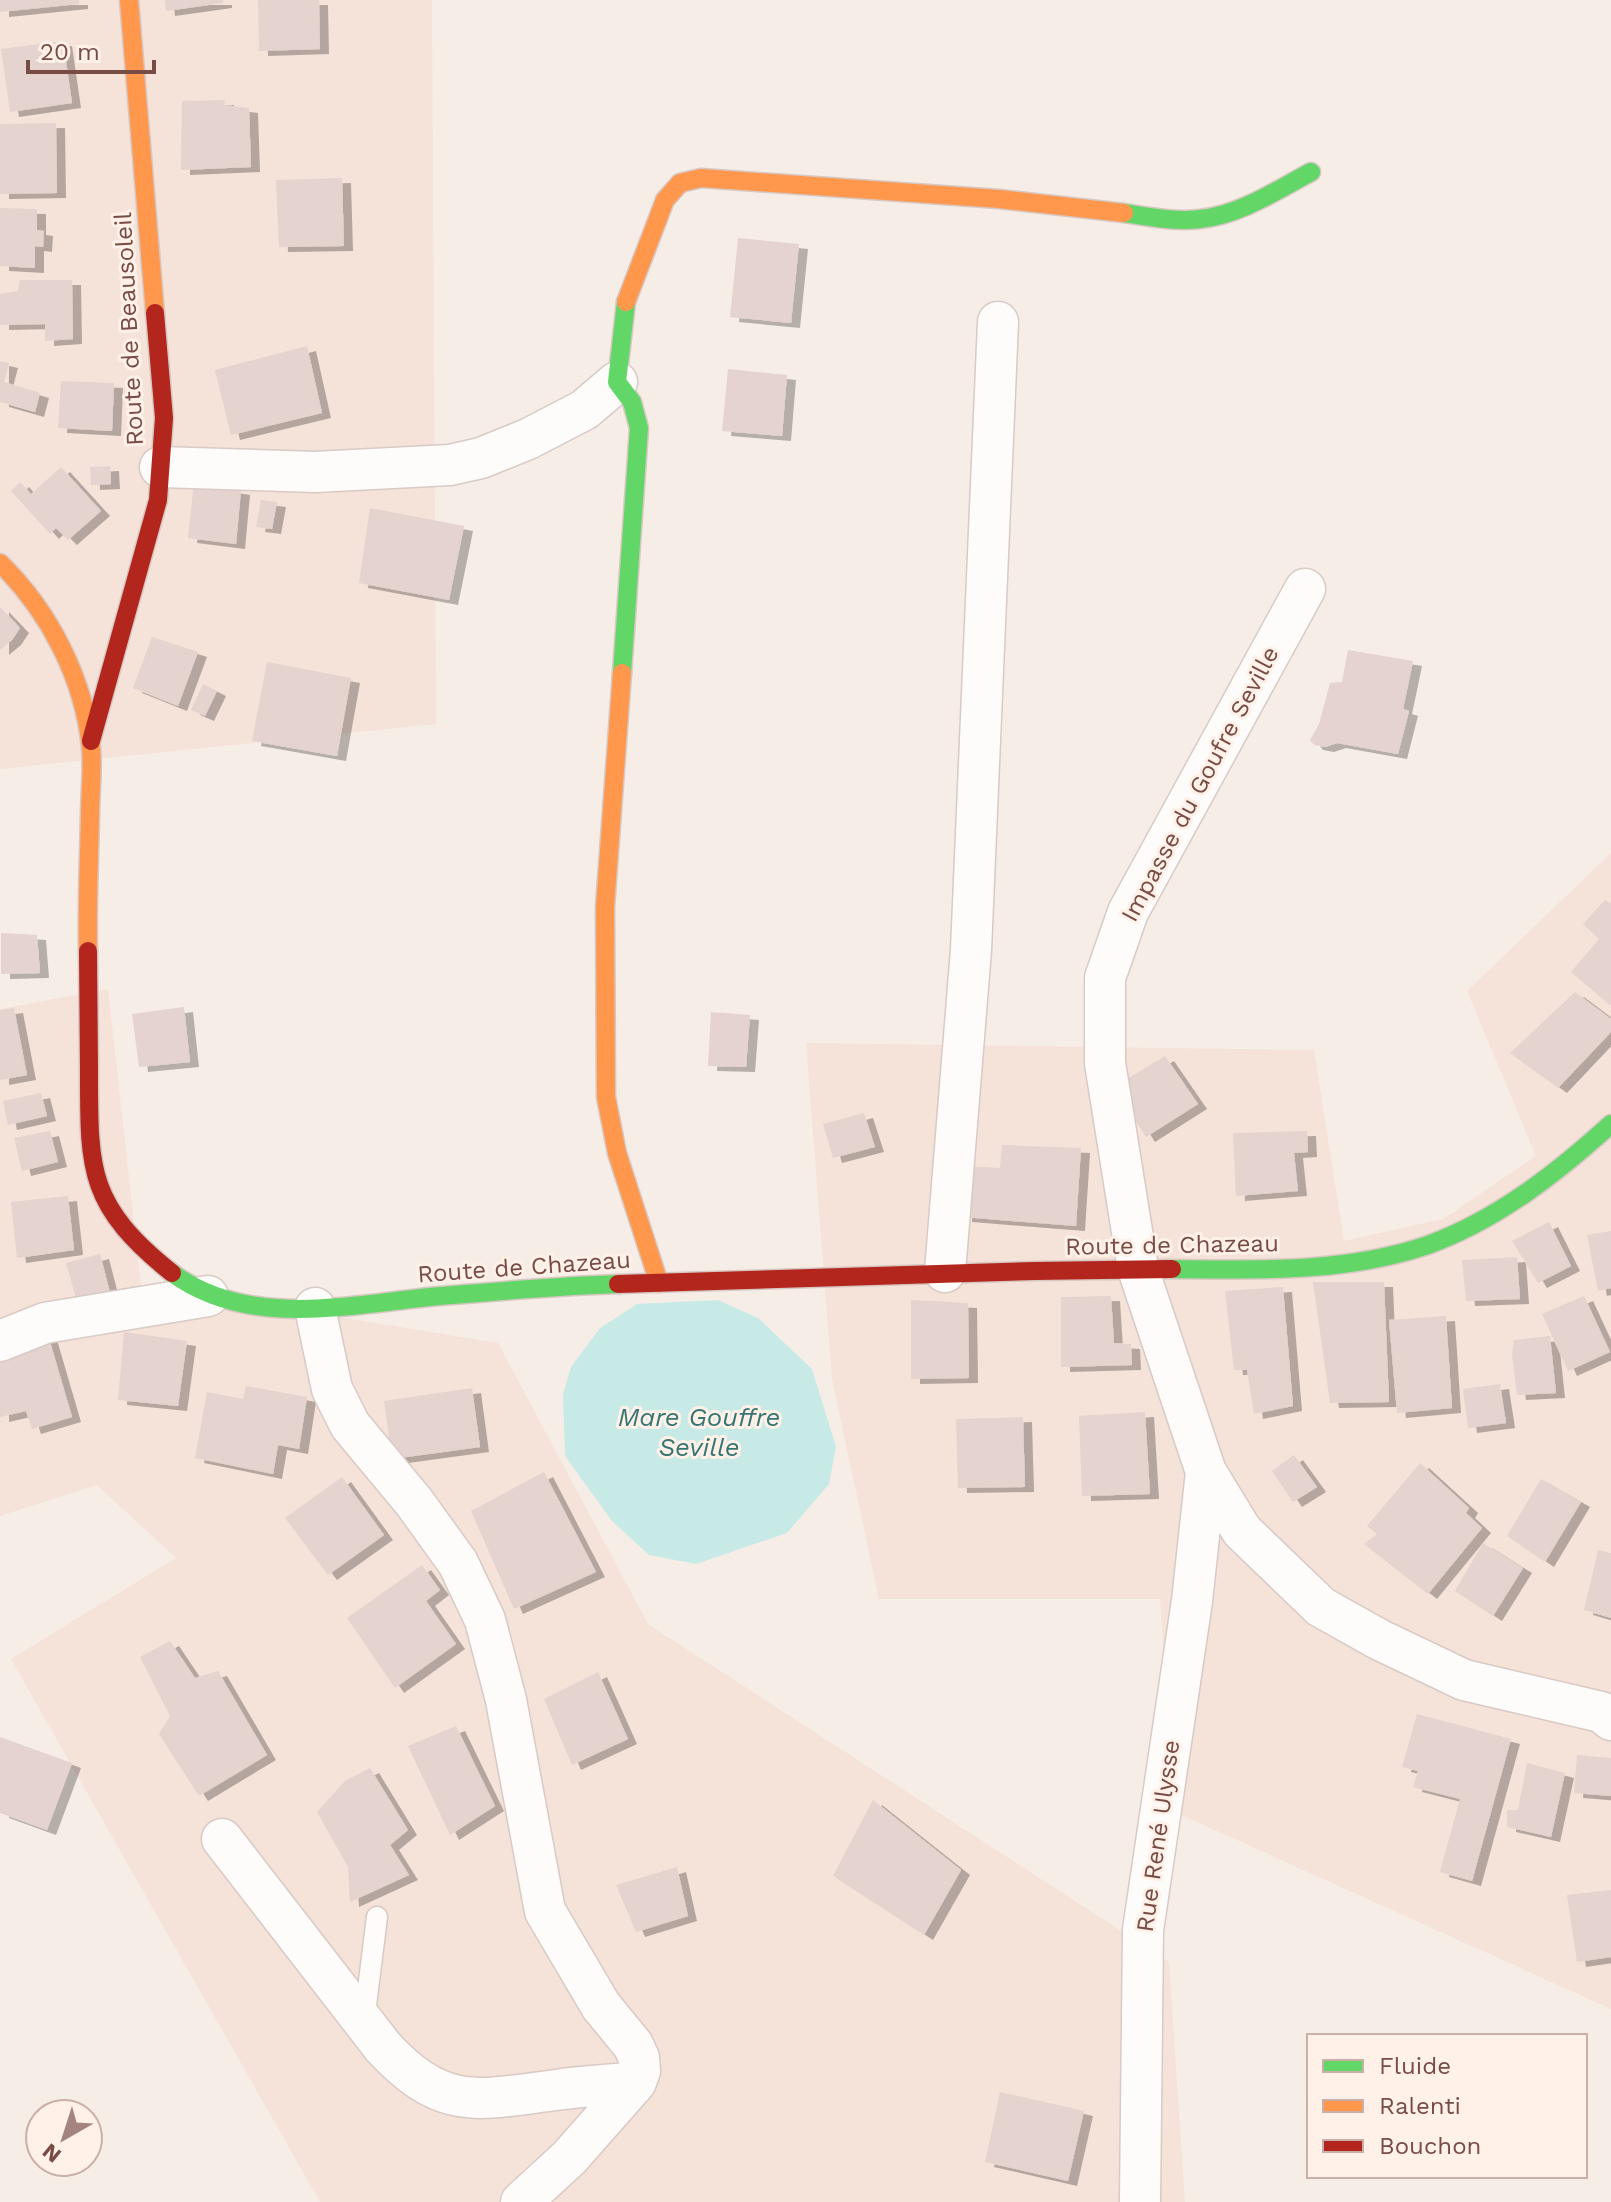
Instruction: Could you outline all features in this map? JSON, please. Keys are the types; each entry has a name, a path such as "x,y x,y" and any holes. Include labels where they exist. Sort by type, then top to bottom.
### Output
{"street":[{"name":"Route de Beausoleil","path":"91,743 158,500 164,418 129,0"},
{"path":"160,467 315,472 450,465 481,458 528,439 584,410 617,382 626,303 665,200 680,183 701,178 999,199 1162,219 1202,219 1251,204 1311,172"},
{"path":"945,1272 971,950 998,322"},
{"path":"617,382 632,402 639,428 605,907 606,1097 617,1153 659,1283"},
{"name":"Route de Chazeau","path":"0,563 33,600 54,635 75,681 91,743 88,915 93,1167 100,1191 116,1217 137,1241 177,1278 208,1296 264,1308 315,1308 533,1287 945,1272 1258,1269 1337,1264 1414,1250 1442,1241 1481,1222 1592,1142 1611,1124"},
{"name":"Impasse du Goufre Seville","path":"1206,1472 1138,1269 1105,1063 1105,978 1128,912 1305,589"},
{"path":"0,1341 45,1323 208,1296"},
{"path":"315,1308 332,1389 350,1425 414,1502 458,1563 485,1620 506,1700 545,1911 601,2006 633,2045 639,2058 640,2071 636,2082 569,2158 521,2202"},
{"path":"1206,1472 1242,1531 1321,1607 1380,1640 1464,1680 1608,1711"},
{"name":"Rue René Ulysse","path":"1140,2202 1143,1930 1192,1601 1206,1472"},
{"path":"222,1839 403,2069 418,2080 453,2095 480,2100 636,2082"}],"lane":[{"path":"364,2021 377,1917"}],"shaded area":[{"path":"0,0 432,0 436,724 0,769"},
{"path":"1611,853 1611,2009 1175,1812 1160,1599 879,1599 832,1379 806,1043 1314,1050 1344,1241 1443,1219 1536,1156 1467,991"},
{"path":"108,989 141,1285 498,1343 648,1624 1169,1962 1185,2202 320,2202 11,1659 176,1558 97,1485 0,1516 0,1009"}],"water":[{"name":"Mare Gouffre Seville","path":"718,1300 758,1318 812,1369 836,1447 829,1484 787,1533 696,1564 649,1555 612,1521 565,1456 563,1394 571,1367 600,1328 637,1304"}],"building":[{"path":"0,0 79,0 79,4 0,12"},
{"path":"165,0 223,0 223,3 166,11"},
{"path":"258,0 319,0 320,49 259,51"},
{"path":"63,41 72,103 10,112 1,49"},
{"path":"225,100 224,105 249,108 251,167 181,170 182,101"},
{"path":"56,123 57,193 0,194 0,124"},
{"path":"342,178 344,246 279,247 276,180"},
{"path":"0,208 37,209 37,230 44,231 43,247 35,246 35,268 0,266"},
{"path":"738,238 799,244 791,323 730,317"},
{"path":"20,280 72,280 73,339 45,341 45,324 0,325 0,294 18,291"},
{"path":"307,346 322,413 231,435 215,370"},
{"path":"0,361 9,363 4,382 40,393 35,412 0,402"},
{"path":"728,369 787,375 782,436 722,431"},
{"path":"61,381 114,383 112,431 58,428"},
{"path":"110,466 111,484 91,485 90,467"},
{"path":"61,467 101,511 68,540 56,528 50,534 11,491 20,482 31,494"},
{"path":"194,482 241,490 236,544 188,538"},
{"path":"261,500 277,502 272,529 256,527"},
{"path":"370,508 464,526 449,600 359,583"},
{"path":"0,607 20,628 0,650"},
{"path":"152,637 198,652 178,706 133,688"},
{"path":"1348,650 1413,661 1403,709 1409,711 1398,754 1337,743 1325,747 1314,745 1310,740 1319,724 1330,683 1342,682"},
{"path":"267,662 351,678 337,756 252,741"},
{"path":"203,684 217,691 205,716 191,710"},
{"path":"1605,900 1611,904 1611,1006 1571,972 1599,939 1583,924"},
{"path":"1,933 37,935 40,973 1,974"},
{"path":"1575,992 1611,1019 1611,1032 1558,1088 1510,1053"},
{"path":"184,1007 190,1062 139,1067 132,1014"},
{"path":"14,1008 27,1075 0,1080 0,1010"},
{"path":"711,1012 750,1015 746,1067 708,1066"},
{"path":"1165,1056 1198,1104 1146,1137 1114,1087"},
{"path":"41,1093 47,1116 8,1125 3,1101"},
{"path":"864,1113 875,1147 833,1158 823,1124"},
{"path":"50,1131 58,1162 22,1171 14,1138"},
{"path":"1307,1131 1308,1152 1294,1153 1298,1191 1236,1196 1233,1133"},
{"path":"1002,1145 1081,1148 1076,1226 963,1217 966,1166 1000,1168"},
{"path":"68,1196 74,1250 17,1258 11,1202"},
{"path":"1549,1222 1571,1266 1538,1283 1512,1241"},
{"path":"1611,1231 1611,1288 1598,1291 1587,1235"},
{"path":"100,1254 112,1300 79,1309 66,1263"},
{"path":"1517,1257 1520,1299 1466,1301 1462,1260"},
{"path":"1313,1282 1384,1282 1389,1402 1330,1403"},
{"path":"1283,1287 1293,1406 1254,1414 1247,1370 1234,1370 1225,1291"},
{"path":"1111,1296 1114,1343 1131,1344 1132,1365 1061,1367 1061,1297"},
{"path":"1584,1296 1610,1352 1568,1371 1542,1314"},
{"path":"911,1300 968,1303 969,1378 911,1379"},
{"path":"1446,1316 1452,1408 1397,1413 1389,1320"},
{"path":"124,1332 187,1341 178,1406 118,1400"},
{"path":"48,1335 72,1417 32,1429 26,1411 0,1417 0,1347"},
{"path":"1550,1336 1556,1393 1517,1395 1512,1355 1514,1340"},
{"path":"1500,1384 1506,1423 1468,1428 1463,1389"},
{"path":"246,1386 307,1397 299,1449 278,1445 273,1474 195,1458 207,1392 243,1399"},
{"path":"472,1388 480,1447 392,1459 384,1401"},
{"path":"1145,1412 1150,1494 1082,1496 1079,1416"},
{"path":"1023,1417 1025,1487 958,1488 956,1419"},
{"path":"1294,1455 1317,1487 1293,1502 1272,1471"},
{"path":"1420,1463 1469,1508 1466,1513 1482,1528 1428,1594 1364,1544 1377,1534 1367,1526"},
{"path":"544,1472 596,1572 514,1609 471,1511"},
{"path":"342,1477 384,1535 328,1575 285,1518"},
{"path":"1541,1479 1581,1502 1545,1562 1507,1536"},
{"path":"1483,1543 1523,1568 1493,1616 1455,1591"},
{"path":"1598,1550 1611,1553 1611,1618 1584,1610"},
{"path":"422,1565 440,1590 426,1601 456,1644 395,1688 347,1618"},
{"path":"170,1641 195,1678 218,1671 267,1755 199,1796 159,1734 170,1716 140,1657"},
{"path":"598,1672 628,1739 572,1765 544,1699"},
{"path":"1417,1714 1511,1739 1472,1881 1440,1872 1460,1799 1413,1787 1418,1771 1402,1767"},
{"path":"456,1726 495,1806 450,1835 408,1746"},
{"path":"0,1737 72,1763 47,1830 0,1813"},
{"path":"1577,1755 1611,1758 1611,1796 1574,1793"},
{"path":"1527,1763 1565,1773 1551,1837 1507,1827 1507,1810 1518,1810"},
{"path":"370,1768 408,1830 390,1845 409,1875 350,1902 348,1867 317,1812 345,1781"},
{"path":"873,1800 961,1870 924,1935 833,1876"},
{"path":"677,1867 688,1916 636,1932 616,1885"},
{"path":"1611,1890 1611,1957 1577,1962 1567,1895"},
{"path":"1000,2092 1084,2111 1068,2181 985,2162"}],"traffic: fast":[{"path":"1124,213 1181,220 1215,217 1258,201 1311,172"},
{"path":"622,673 639,428 632,402 617,382 626,302"},
{"path":"1172,1269 1301,1268 1365,1261 1428,1245 1478,1222 1525,1194 1611,1124"},
{"path":"172,1273 202,1291 234,1302 302,1309 618,1284"}],"traffic: slow":[{"path":"129,0 155,313"},
{"path":"626,302 665,200 680,183 701,178 999,199 1124,213"},
{"path":"0,563 34,602 61,647 81,696 87,722 92,765 88,951"},
{"path":"622,673 605,907 606,1097 617,1153 659,1283"}],"traffic: jam":[{"path":"91,741 158,500 164,418 155,313"},
{"path":"88,951 89,1103 93,1160 108,1205 123,1227 172,1273"},
{"path":"618,1284 1172,1269"}]}
